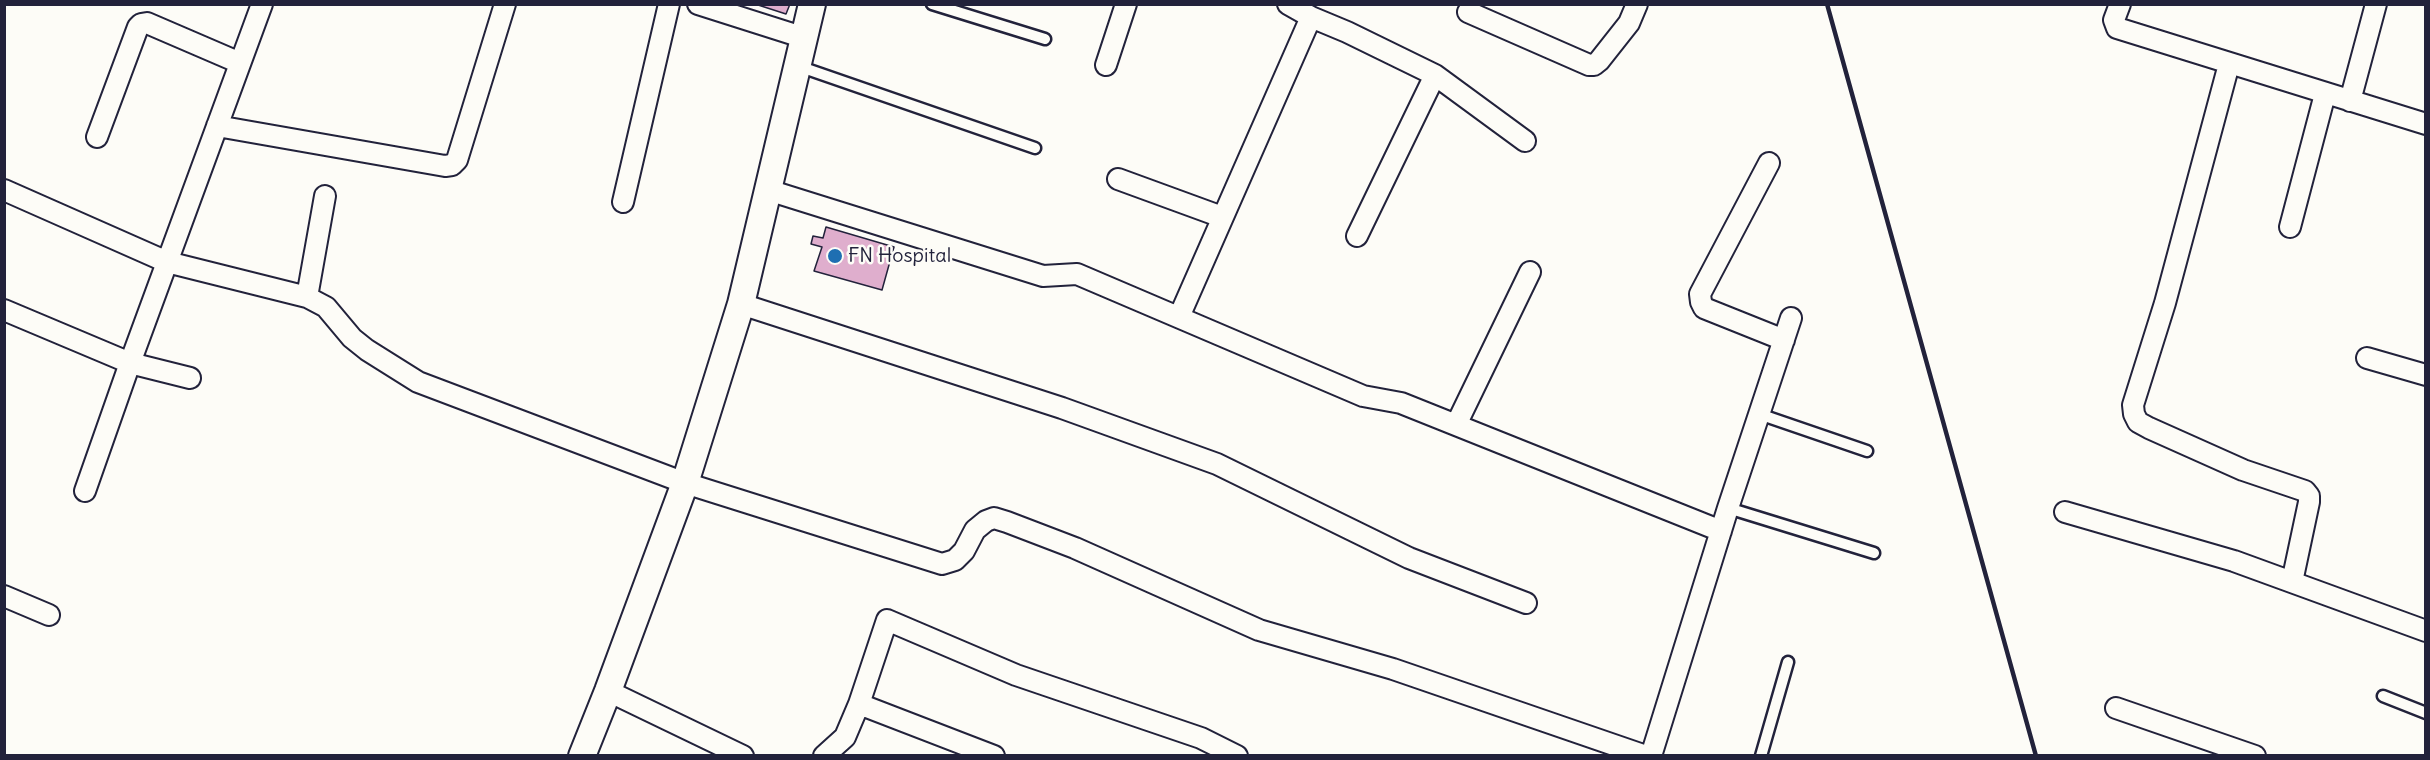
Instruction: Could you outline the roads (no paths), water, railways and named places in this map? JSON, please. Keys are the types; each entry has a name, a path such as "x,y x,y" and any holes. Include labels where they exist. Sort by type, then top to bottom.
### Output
{"street":[{"path":"85,491 262,4"},
{"path":"217,126 445,166 452,165 457,160 505,4"},
{"path":"623,202 669,4"},
{"path":"698,4 804,38"},
{"path":"582,756 609,691 685,483 741,304 812,4"},
{"path":"1106,64 1126,4"},
{"path":"1288,4 1435,75 1525,141"},
{"path":"1468,12 1589,64 1594,64 1599,61 1629,23 1637,4"},
{"path":"2120,4 2114,20 2117,28 2426,124"},
{"path":"2350,101 2376,4"},
{"path":"1179,317 1311,16"},
{"path":"97,137 141,24 147,23 240,63"},
{"path":"2229,64 2165,303 2133,405 2134,414 2138,422 2160,433 2243,470 2305,491 2309,496 2309,502 2292,582"},
{"path":"1357,236 1435,75"},
{"path":"2290,227 2325,94"},
{"path":"1768,163 1700,294 1704,308 1784,340"},
{"path":"1118,179 1222,217"},
{"path":"4,190 167,262 307,297 326,307 352,338 367,350 418,382 685,483 942,564 955,560 964,551 975,530 994,518 1075,548 1259,630 1393,669 1646,756"},
{"path":"768,190 1043,276 1077,274 1364,396 1401,403 1721,531"},
{"path":"307,297 325,196"},
{"path":"1456,425 1530,272"},
{"path":"741,304 1062,408 1217,464 1409,558 1526,603"},
{"path":"4,310 130,363 190,378"},
{"path":"1651,756 1728,508 1791,318"},
{"path":"2367,358 2426,375"},
{"path":"2065,512 2234,561 2426,631"},
{"path":"4,596 49,615"},
{"path":"824,756 845,737 859,704 887,620 1016,675 1201,738 1236,756"},
{"path":"609,691 743,756"},
{"path":"859,704 994,756"},
{"path":"2116,708 2255,756"}],"lane":[{"path":"932,4 1045,39"},
{"path":"798,66 1035,148"},
{"path":"1759,414 1867,451"},
{"path":"1728,508 1874,553"},
{"path":"1761,756 1788,662"},
{"path":"2383,696 2426,713"}],"railway":[{"path":"1827,4 2036,756"}],"place":[{"name":"FN Hospital","path":"835,256"}]}
